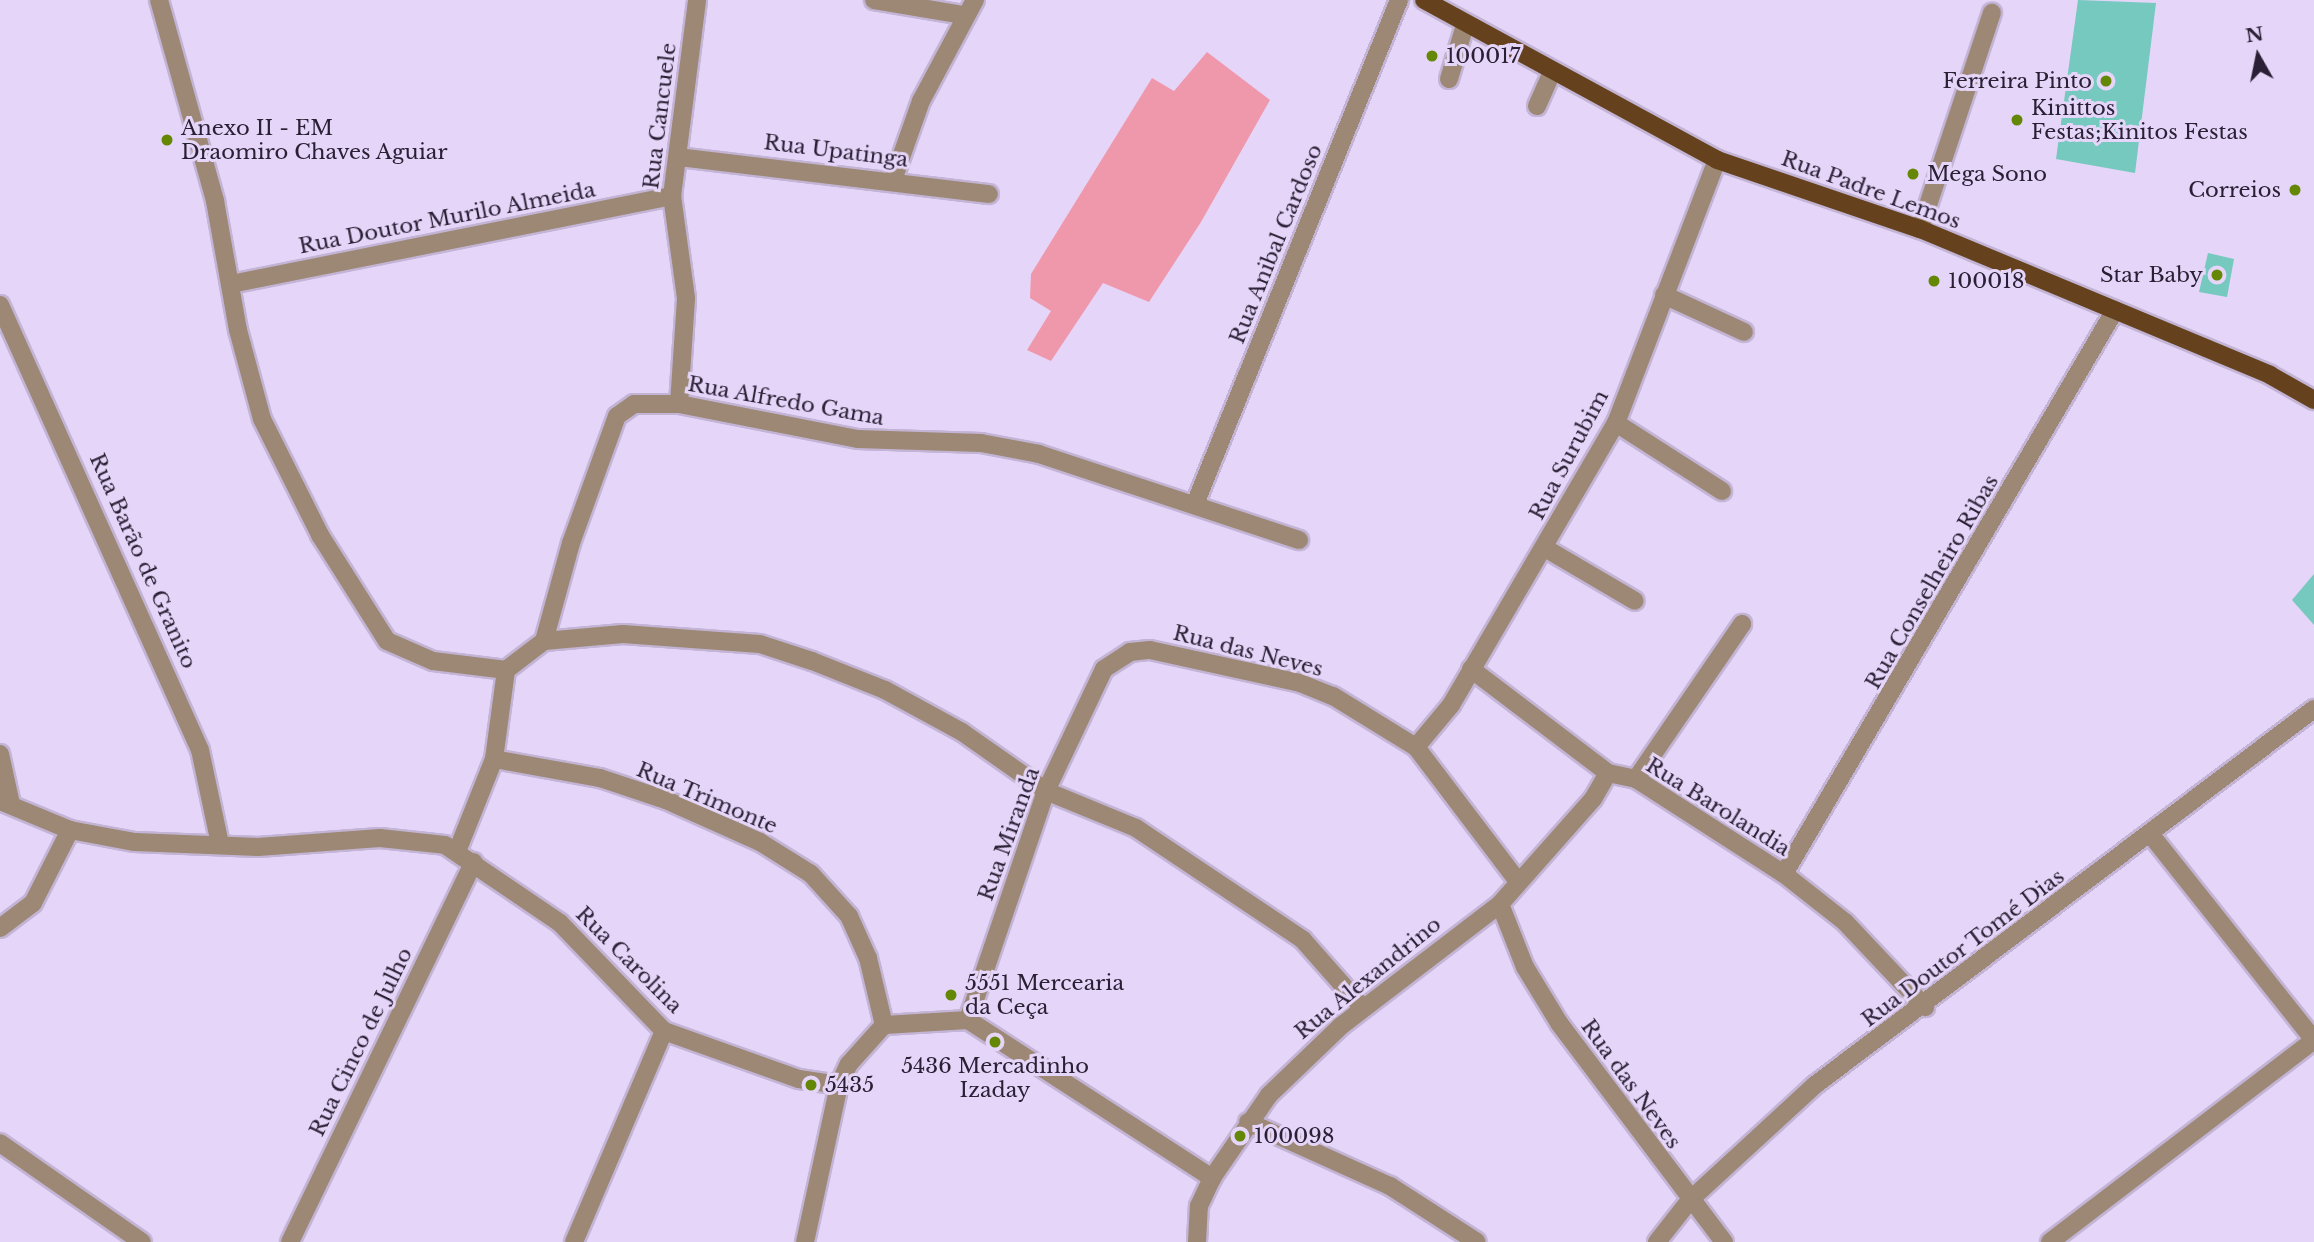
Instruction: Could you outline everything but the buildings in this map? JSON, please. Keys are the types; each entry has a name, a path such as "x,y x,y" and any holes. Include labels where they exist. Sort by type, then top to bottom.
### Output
{"main road":[{"name":"Rua Padre Lemos","path":"1424,0 1551,74 1717,160 1920,229 2270,374 2314,400"}],"street":[{"path":"159,0 215,201 262,419 320,535 371,621 387,641 412,655 506,670"},
{"name":"Rua Cancuele","path":"679,404 687,298 672,196 697,0"},
{"path":"874,0 964,15"},
{"path":"893,180 902,143 964,15 975,0"},
{"name":"Rua Anibal Cardoso","path":"1195,504 1399,0"},
{"path":"1920,229 1992,13"},
{"path":"1449,79 1465,25"},
{"path":"1537,106 1551,74"},
{"name":"Rua Upatinga","path":"678,157 893,180 989,194"},
{"name":"Rua Surubim","path":"1416,747 1451,705 1616,424 1717,160"},
{"name":"Rua Doutor Murilo Almeida","path":"231,284 672,196"},
{"path":"1664,295 1744,332"},
{"name":"Rua Barão de Granito","path":"0,305 200,750 220,844"},
{"name":"Rua Conselheiro Ribas","path":"1784,874 2116,310"},
{"name":"Rua Alfredo Gama","path":"544,641 570,543 617,416 634,404 679,404 858,439 981,443 1039,454 1299,540"},
{"path":"1616,424 1722,491"},
{"path":"1545,548 1635,601"},
{"path":"1636,779 1742,624"},
{"path":"0,754 5,803 70,831 135,842 258,847 380,838 458,849 494,759 506,670 544,641 623,634 760,644 885,691 962,732 1046,792 1136,828 1304,940 1363,1008"},
{"name":"Rua das Neves","path":"1104,669 1114,657 1150,650 1300,683 1416,747 1517,880"},
{"name":"Rua Miranda","path":"968,1020 1046,792 1104,669"},
{"name":"Rua Barolandia","path":"1471,669 1608,774 1636,779 1784,874 1845,922 1925,1007"},
{"name":"Rua Doutor Tomé Dias","path":"1657,1242 1690,1200 1815,1085 1925,1007 2314,709"},
{"name":"Rua Trimonte","path":"494,759 600,778 666,800 760,842 811,874 849,916 868,958 884,1025"},
{"name":"Rua Alexandrino","path":"1197,1242 1199,1206 1212,1178 1248,1122 1302,1061 1363,1008 1500,904 1517,880 1593,799 1608,774"},
{"path":"0,928 33,903 70,831"},
{"path":"2050,1242 2314,1040 2151,835"},
{"name":"Rua Carolina","path":"458,849 560,923 664,1031 799,1079 839,1085"},
{"name":"Rua Cinco de Julho","path":"290,1242 474,862"},
{"name":"Rua das Neves","path":"1500,904 1525,967 1559,1023 1724,1242"},
{"path":"805,1242 839,1085 849,1064 884,1025 968,1020 1212,1178"},
{"path":"574,1242 664,1031"},
{"path":"1248,1122 1390,1186 1477,1242"},
{"path":"0,1143 142,1242"}],"shaded area":[{"path":"1207,52 1270,100 1201,222 1149,302 1103,283 1051,361 1027,350 1051,311 1030,298 1031,274 1152,78 1174,91"}],"place":[{"name":"100017","path":"1432,56"},
{"name":"Ferreira Pinto","path":"2106,81"},
{"name":"Kinittos Festas;Kinitos Festas","path":"2017,120"},
{"name":"Anexo II - EM Draomiro Chaves Aguiar","path":"167,140"},
{"name":"Mega Sono","path":"1913,174"},
{"name":"Correios","path":"2295,190"},
{"name":"Star Baby","path":"2217,275"},
{"name":"100018","path":"1934,281"},
{"name":"5551 Mercearia da Ceça","path":"951,995"},
{"name":"5436 Mercadinho Izaday","path":"995,1042"},
{"name":"5435","path":"811,1085"},
{"name":"100098","path":"1240,1136"}]}
